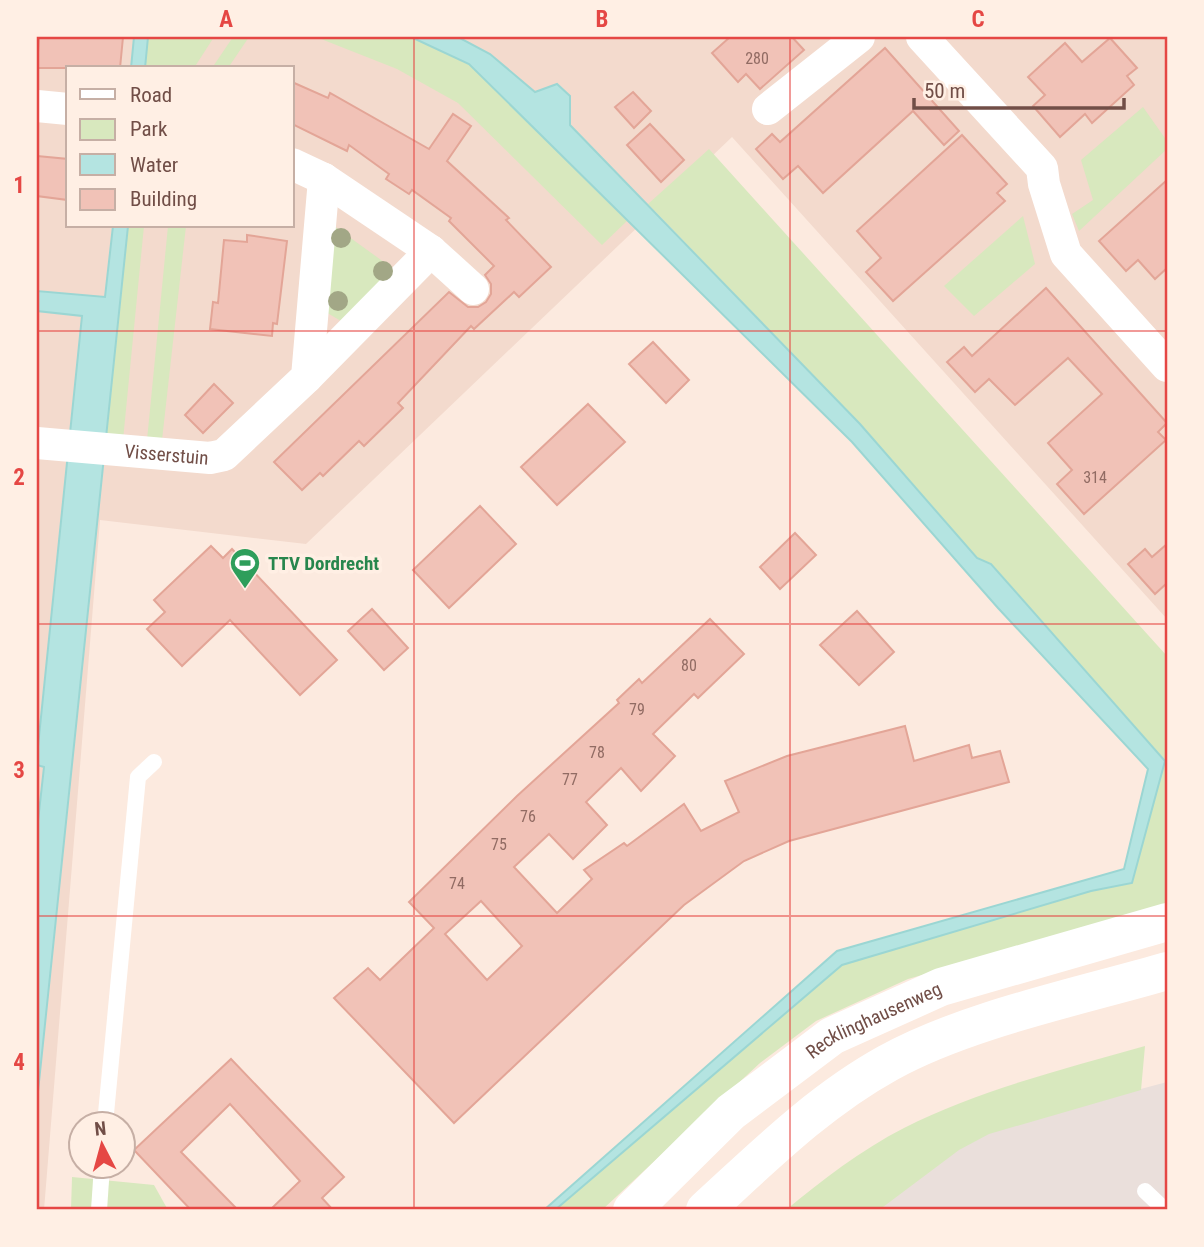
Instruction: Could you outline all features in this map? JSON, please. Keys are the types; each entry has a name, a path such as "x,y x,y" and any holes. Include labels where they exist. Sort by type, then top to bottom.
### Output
{"street":[{"path":"768,109 859,37"},
{"path":"922,37 1042,168 1044,184 1066,254 1167,366"},
{"path":"37,106 66,109"},
{"path":"294,165 324,179 431,251 473,289"},
{"path":"307,377 324,179"},
{"name":"Visserstuin","path":"52,444 210,458 224,455 307,377 431,251"},
{"name":"Recklinghausenweg","path":"632,1210 731,1112 832,1036 941,987 1167,922"},
{"path":"705,1210 797,1125 889,1062 971,1029 1167,971"}],"lane":[{"path":"107,1110 138,777 154,762"},
{"path":"99,1210 101,1180"},
{"path":"1145,1191 1165,1210"}],"shaded area":[{"path":"37,37 1167,37 1167,619 732,137 306,544 100,520 44,1210 37,1210"},
{"path":"1167,1082 1167,1210 877,1210 950,1140"}],"green space":[{"path":"148,37 214,37 195,66 145,66"},
{"path":"233,37 249,37 229,66 213,66"},
{"path":"316,37 411,37 469,64 627,221 602,245 458,103 397,69"},
{"path":"1143,107 1167,141 1167,149 1079,231 1072,214 1093,200 1081,160"},
{"path":"709,149 1167,656 1167,906 908,979 816,1021 760,1063 602,1210 555,1210 842,965 1091,891 1132,883 1165,761 991,564 977,558 860,424 648,204"},
{"path":"1023,216 1035,264 974,316 944,286"},
{"path":"334,226 399,273 346,324 324,311"},
{"path":"128,228 144,228 123,440 105,438"},
{"path":"168,228 186,228 162,440 147,440"},
{"path":"1145,1046 1141,1090 989,1134 959,1150 879,1210 786,1210 857,1156 904,1128 962,1102 1022,1081"},
{"path":"72,1180 103,1180 154,1185 168,1210 71,1210"}],"water":[{"path":"134,37 148,37 145,66 131,66"},
{"path":"411,37 458,37 490,54 535,92 557,84 570,96 570,125 860,424 977,558 991,564 1165,761 1132,883 1091,891 842,965 555,1210 544,1210 837,951 1124,869 1148,769 998,608 852,442 469,64"},
{"path":"113,228 128,228 37,1101 37,830 44,767 37,765 37,756 82,316 37,311 37,291 105,297"}],"building":[{"path":"39,37 123,37 120,66 37,68"},
{"path":"730,37 792,37 804,50 760,89 746,74 738,82 712,53"},
{"path":"1110,38 1137,68 1127,76 1134,85 1092,123 1085,114 1060,137 1033,106 1045,95 1028,77 1065,43 1082,62"},
{"path":"885,48 959,131 944,145 913,111 823,193 798,166 783,179 756,149 772,134 780,142"},
{"path":"294,83 328,98 330,93 429,149 453,114 471,126 447,161 509,218 506,220 551,267 519,297 514,292 474,329 471,326 398,403 403,408 364,446 359,441 323,476 320,473 302,490 274,462 449,292 468,307 478,307 486,302 491,294 491,284 485,275 494,266 449,221 451,218 412,190 409,194 386,179 389,174 349,145 347,151 294,125"},
{"path":"633,92 651,111 634,128 615,107"},
{"path":"650,124 684,160 661,182 627,145"},
{"path":"962,135 1007,184 997,193 1005,201 893,301 866,272 881,258 857,231"},
{"path":"37,156 66,159 66,200 37,196"},
{"path":"1167,180 1167,268 1155,279 1138,260 1126,271 1099,241"},
{"path":"247,235 287,241 277,324 273,323 272,336 210,329 213,302 218,303 224,240 247,242"},
{"path":"1046,288 1167,423 1158,432 1166,440 1084,514 1057,484 1072,470 1048,443 1102,394 1068,358 1015,405 989,379 975,392 947,362 964,347 972,356"},
{"path":"653,342 689,380 666,403 629,364"},
{"path":"214,384 233,403 203,433 185,415"},
{"path":"588,404 625,442 557,505 521,467"},
{"path":"480,506 516,544 449,608 413,570"},
{"path":"795,533 816,555 780,589 760,567"},
{"path":"1167,544 1167,583 1155,594 1128,564 1145,549 1152,557"},
{"path":"211,546 223,558 232,549 337,660 300,695 230,620 182,666 147,629 165,612 154,600"},
{"path":"372,609 408,648 384,670 348,631"},
{"path":"857,611 894,652 859,685 820,645"},
{"path":"710,619 744,654 698,698 694,694 653,734 675,756 641,791 621,768 586,802 607,825 573,859 549,834 514,867 557,913 592,879 584,870 624,843 627,846 684,804 701,831 739,812 725,781 787,756 905,726 914,761 969,745 972,758 1000,751 1009,782 789,841 744,861 684,905 454,1123 334,998 368,968 380,980 434,928 409,902 517,796 619,703 617,700 639,679 642,683","holes":["481,901 522,946 487,980 445,934"]},
{"path":"231,1059 344,1177 322,1198 333,1210 270,1210 300,1181 230,1104 181,1152 238,1210 191,1210 136,1152 136,1148"}],"place":[{"name":"TTV Dordrecht","path":"245,590"}]}
